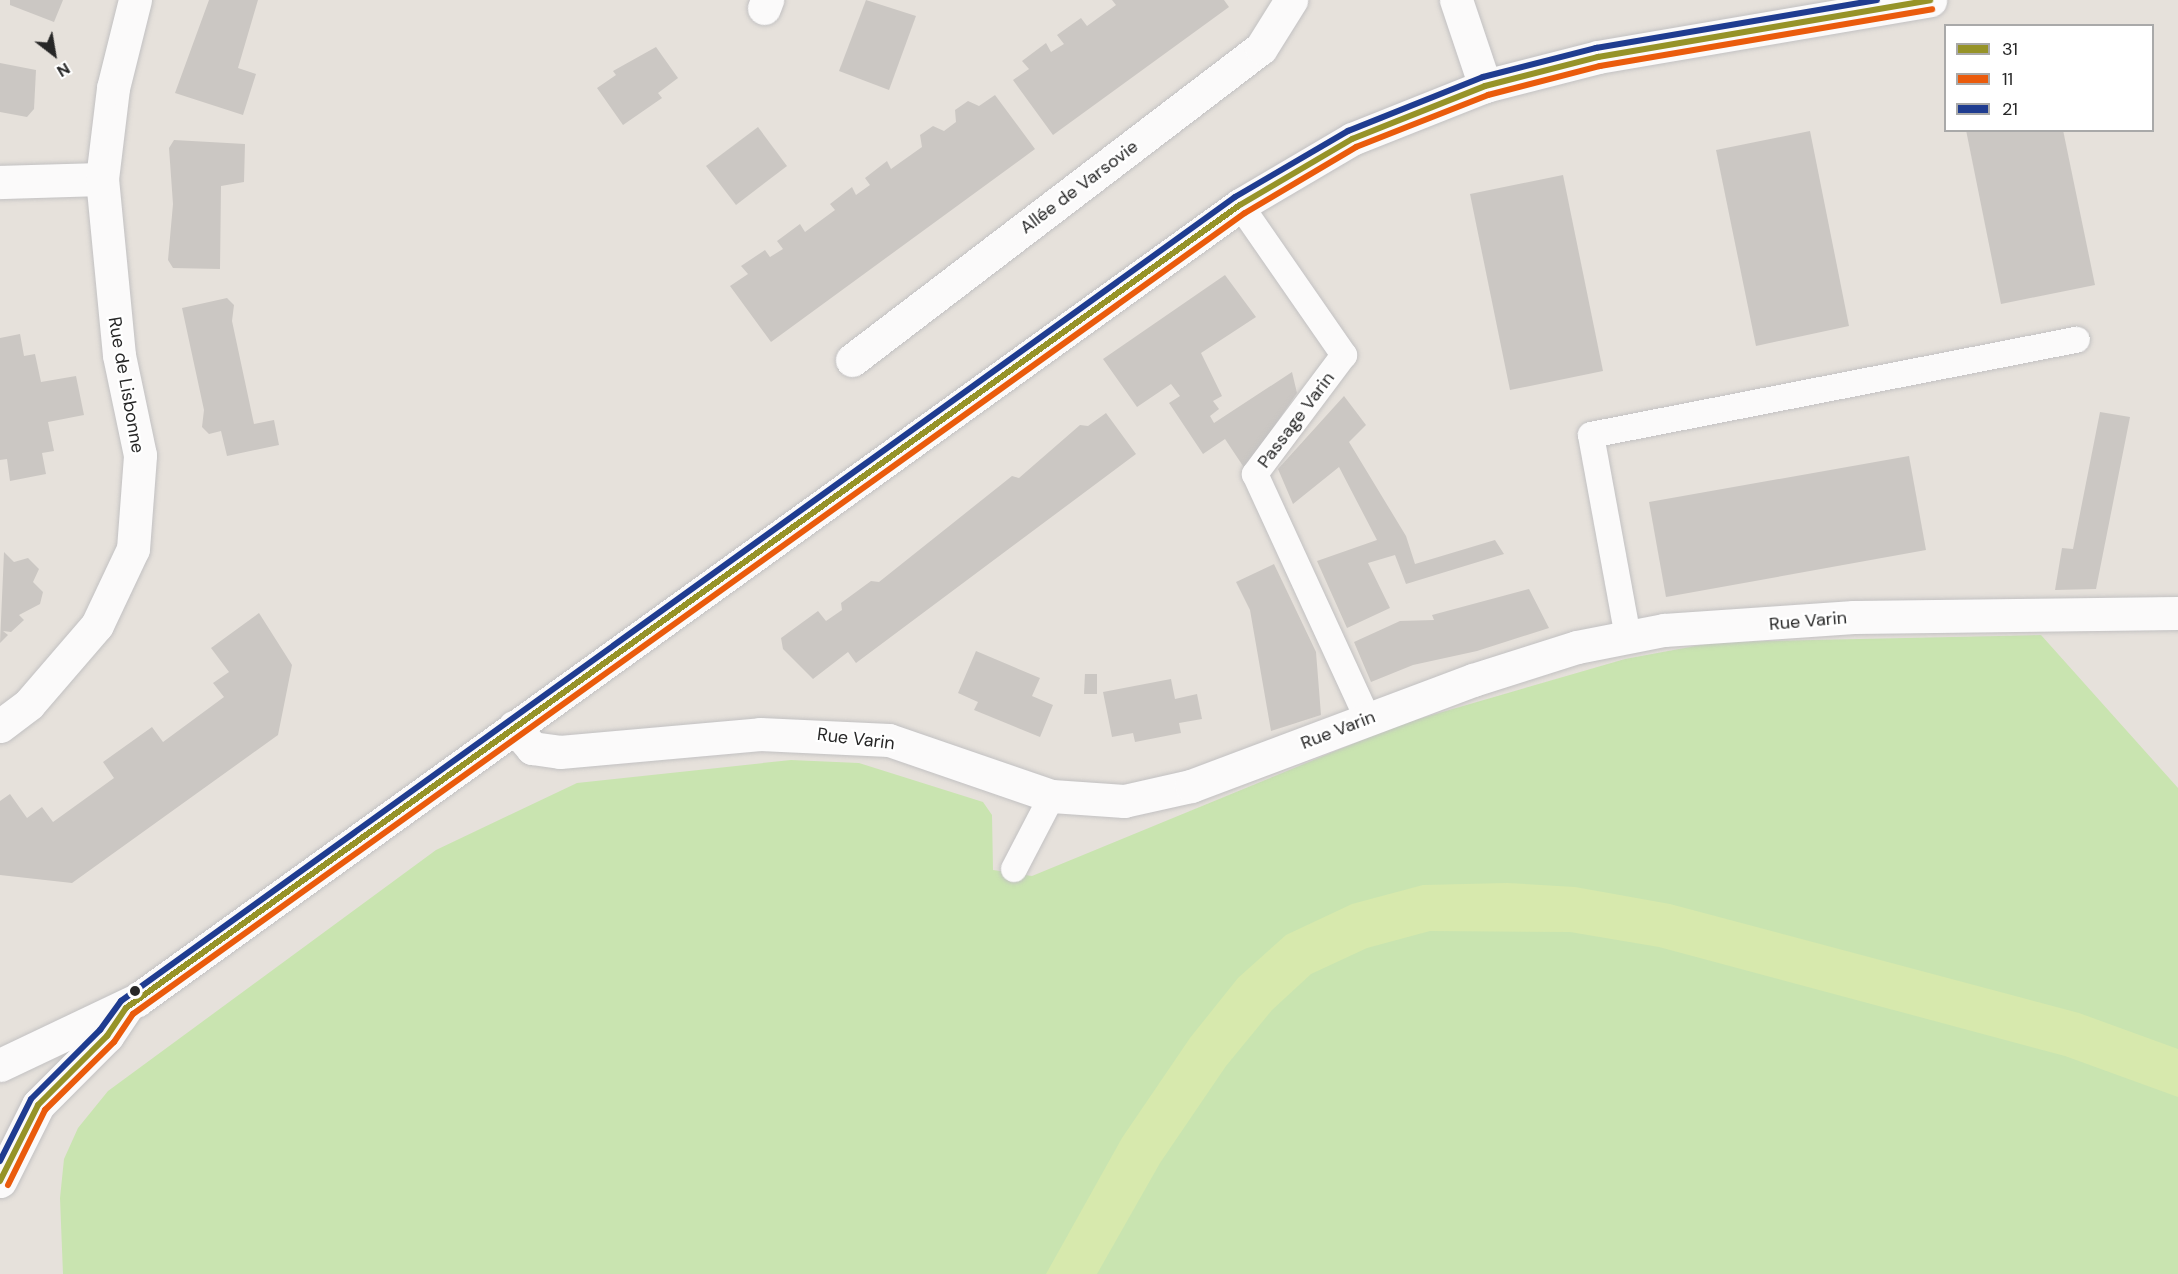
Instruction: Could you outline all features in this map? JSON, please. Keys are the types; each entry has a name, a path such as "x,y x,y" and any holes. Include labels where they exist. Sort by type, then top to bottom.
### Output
{"street":[{"name":"Rue de Lisbonne","path":"0,726 29,704 97,625 133,549 140,455 118,344 102,179 113,88 135,0"},
{"name":"Allée de Varsovie","path":"852,360 1261,48 1291,0"},
{"path":"1456,0 1485,86"},
{"path":"0,1065 126,1008 1240,205 1352,139 1485,86 1598,57 1930,0"},
{"path":"0,182 102,179"},
{"name":"Rue Varin","path":"514,727 532,748 560,752 760,734 889,740 1052,796 1090,802 1161,795 1367,718 1577,647 1628,637 1854,617 2178,613"},
{"path":"0,1181 38,1105 106,1036 126,1008"}],"lane":[{"name":"Passage Varin","path":"1240,205 1344,355 1255,474 1367,718"},
{"path":"1628,637 1591,435 2077,340"},
{"path":"1014,869 1052,796"}],"green space":[{"path":"2041,635 2178,788 2178,1274 63,1274 60,1198 64,1159 78,1128 108,1091 436,850 577,783 791,760 859,763 983,802 992,815 993,870 1032,876 1401,724 1625,659 1717,642"},
{"path":"1507,883 1575,887 1670,904 2079,1013 2178,1049 2178,1097 2065,1056 1659,947 1570,932 1430,931 1367,948 1311,974 1272,1010 1226,1066 1160,1163 1097,1274 1046,1274 1122,1138 1190,1038 1238,978 1286,935 1352,904 1423,885"}],"building":[{"path":"10,0 63,0 54,22 10,5"},
{"path":"209,0 258,0 238,68 256,74 243,115 175,93"},
{"path":"866,0 916,16 889,90 839,71"},
{"path":"1112,0 1224,0 1229,7 1053,135 1013,80 1029,69 1022,61 1046,43 1051,52 1064,44 1057,35 1081,18 1087,26 1116,5"},
{"path":"656,47 678,78 658,93 662,98 623,125 597,88 616,75 613,71"},
{"path":"0,63 36,70 34,109 27,117 0,112"},
{"path":"995,95 1035,149 771,342 730,286 748,274 741,266 765,250 770,257 783,249 777,241 800,224 805,232 835,210 830,204 852,187 856,195 870,185 865,178 887,161 891,169 922,147 920,135 933,126 944,131 956,122 955,110 968,101 979,106"},
{"path":"758,127 787,166 736,205 706,166"},
{"path":"1810,131 1849,326 1756,346 1716,150"},
{"path":"1966,132 2063,132 2095,285 2001,304"},
{"path":"174,140 245,144 244,182 221,186 220,269 173,268 168,260 173,204 169,148"},
{"path":"1563,175 1603,371 1510,390 1470,194"},
{"path":"1225,275 1256,317 1201,353 1222,396 1213,401 1219,409 1210,416 1214,423 1292,372 1297,393 1245,469 1225,439 1203,454 1169,403 1180,396 1171,384 1137,407 1103,359"},
{"path":"227,298 234,305 232,321 254,424 274,420 279,445 227,456 221,431 209,434 202,427 204,410 182,308"},
{"path":"20,334 24,356 35,354 41,382 76,376 84,415 48,422 54,451 42,453 46,474 10,481 7,459 0,460 0,338"},
{"path":"1344,396 1366,425 1349,442 1406,536 1415,564 1495,540 1504,554 1406,584 1395,555 1368,563 1390,608 1347,628 1317,561 1377,540 1339,467 1293,504 1278,469"},
{"path":"2100,412 2130,417 2096,589 2055,590 2062,548 2073,549"},
{"path":"1106,413 1136,454 856,663 848,652 813,679 783,649 781,638 818,611 826,621 842,610 841,603 871,581 879,582 1012,476 1019,478 1080,425 1088,426"},
{"path":"1909,456 1926,550 1666,597 1649,502"},
{"path":"4,552 14,562 28,558 39,569 33,582 43,592 40,604 19,615 24,620 11,632 3,631 8,635 0,643"},
{"path":"1274,564 1316,652 1321,715 1271,731 1250,610 1236,582"},
{"path":"1529,589 1549,628 1477,651 1413,665 1371,682 1354,642 1400,621 1434,620 1432,615"},
{"path":"259,613 292,665 278,735 72,883 0,875 0,801 10,794 27,818 42,807 53,822 114,778 103,762 152,727 163,742 224,697 213,683 229,672 211,648"},
{"path":"976,651 1040,678 1032,696 1053,705 1040,737 974,710 978,702 958,693"},
{"path":"1085,674 1097,674 1097,694 1084,694"},
{"path":"1171,679 1175,699 1197,694 1202,719 1179,723 1181,733 1135,742 1133,733 1112,737 1103,692"}],"transit line":[{"name":"21","path":"0,1161 31,1099 100,1030 121,1001 1235,197 1348,131 1483,77 1596,48 1877,0"},
{"name":"31","path":"0,1181 38,1105 107,1036 126,1008 1240,205 1352,139 1485,86 1598,57 1930,0"},
{"name":"11","path":"8,1185 45,1110 114,1042 133,1014 1245,213 1356,147 1488,95 1600,66 1932,9"}]}
